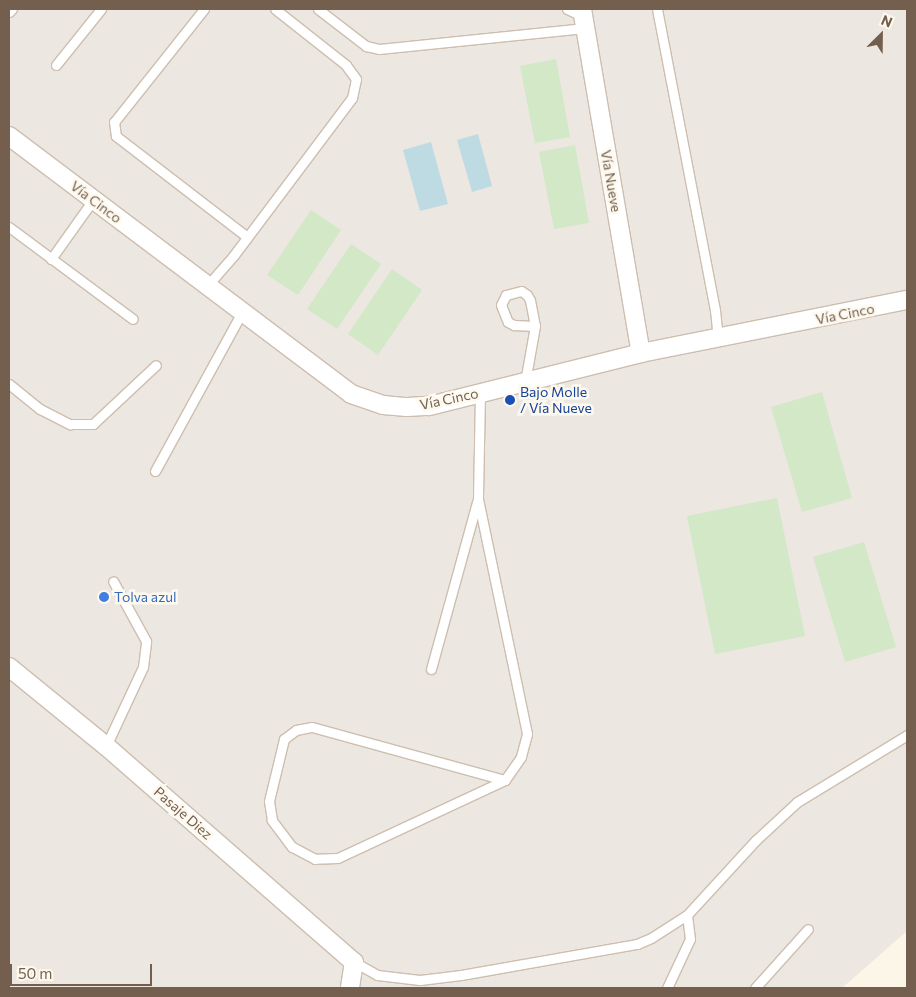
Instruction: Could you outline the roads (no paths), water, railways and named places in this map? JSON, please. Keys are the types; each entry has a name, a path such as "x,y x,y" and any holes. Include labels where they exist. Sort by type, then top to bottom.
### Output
{"street":[{"name":"Vía Nueve","path":"584,18 641,353"},
{"name":"Vía Cinco","path":"9,136 351,394 383,405 428,406 641,353 907,300"},
{"name":"Pasaje Diez","path":"9,667 106,746 354,962"},
{"path":"350,988 354,962"}],"lane":[{"path":"9,12 12,9"},
{"path":"56,65 101,9"},
{"path":"204,9 114,122 116,136 247,237"},
{"path":"207,286 247,237 352,98 356,79 346,65 275,9"},
{"path":"318,9 366,46 379,49 584,18"},
{"path":"567,9 584,18"},
{"path":"657,9 715,310 718,338"},
{"path":"51,259 94,200"},
{"path":"9,227 133,319"},
{"path":"525,382 535,326 527,295 521,291 506,294 501,305 508,322 514,325 535,326"},
{"path":"155,471 242,312"},
{"path":"9,384 40,408 70,424 93,424 156,365"},
{"path":"480,393 478,499 527,734 521,757 505,780 338,858 315,859 292,846 272,820 269,801 284,738 296,730 312,727 505,780"},
{"path":"431,669 478,499"},
{"path":"106,746 143,668 146,641 113,582"},
{"path":"354,962 377,975 420,980 460,975 637,944 651,938 687,915 756,840 797,802 907,735"},
{"path":"667,988 690,939 687,915"},
{"path":"755,988 808,929"}],"water":[{"path":"478,134 492,186 472,192 457,140"},
{"path":"431,142 448,204 420,211 403,150"}],"place":[{"name":"Bajo Molle / Vía Nueve","path":"510,400"},
{"name":"Tolva azul","path":"104,597"}]}
